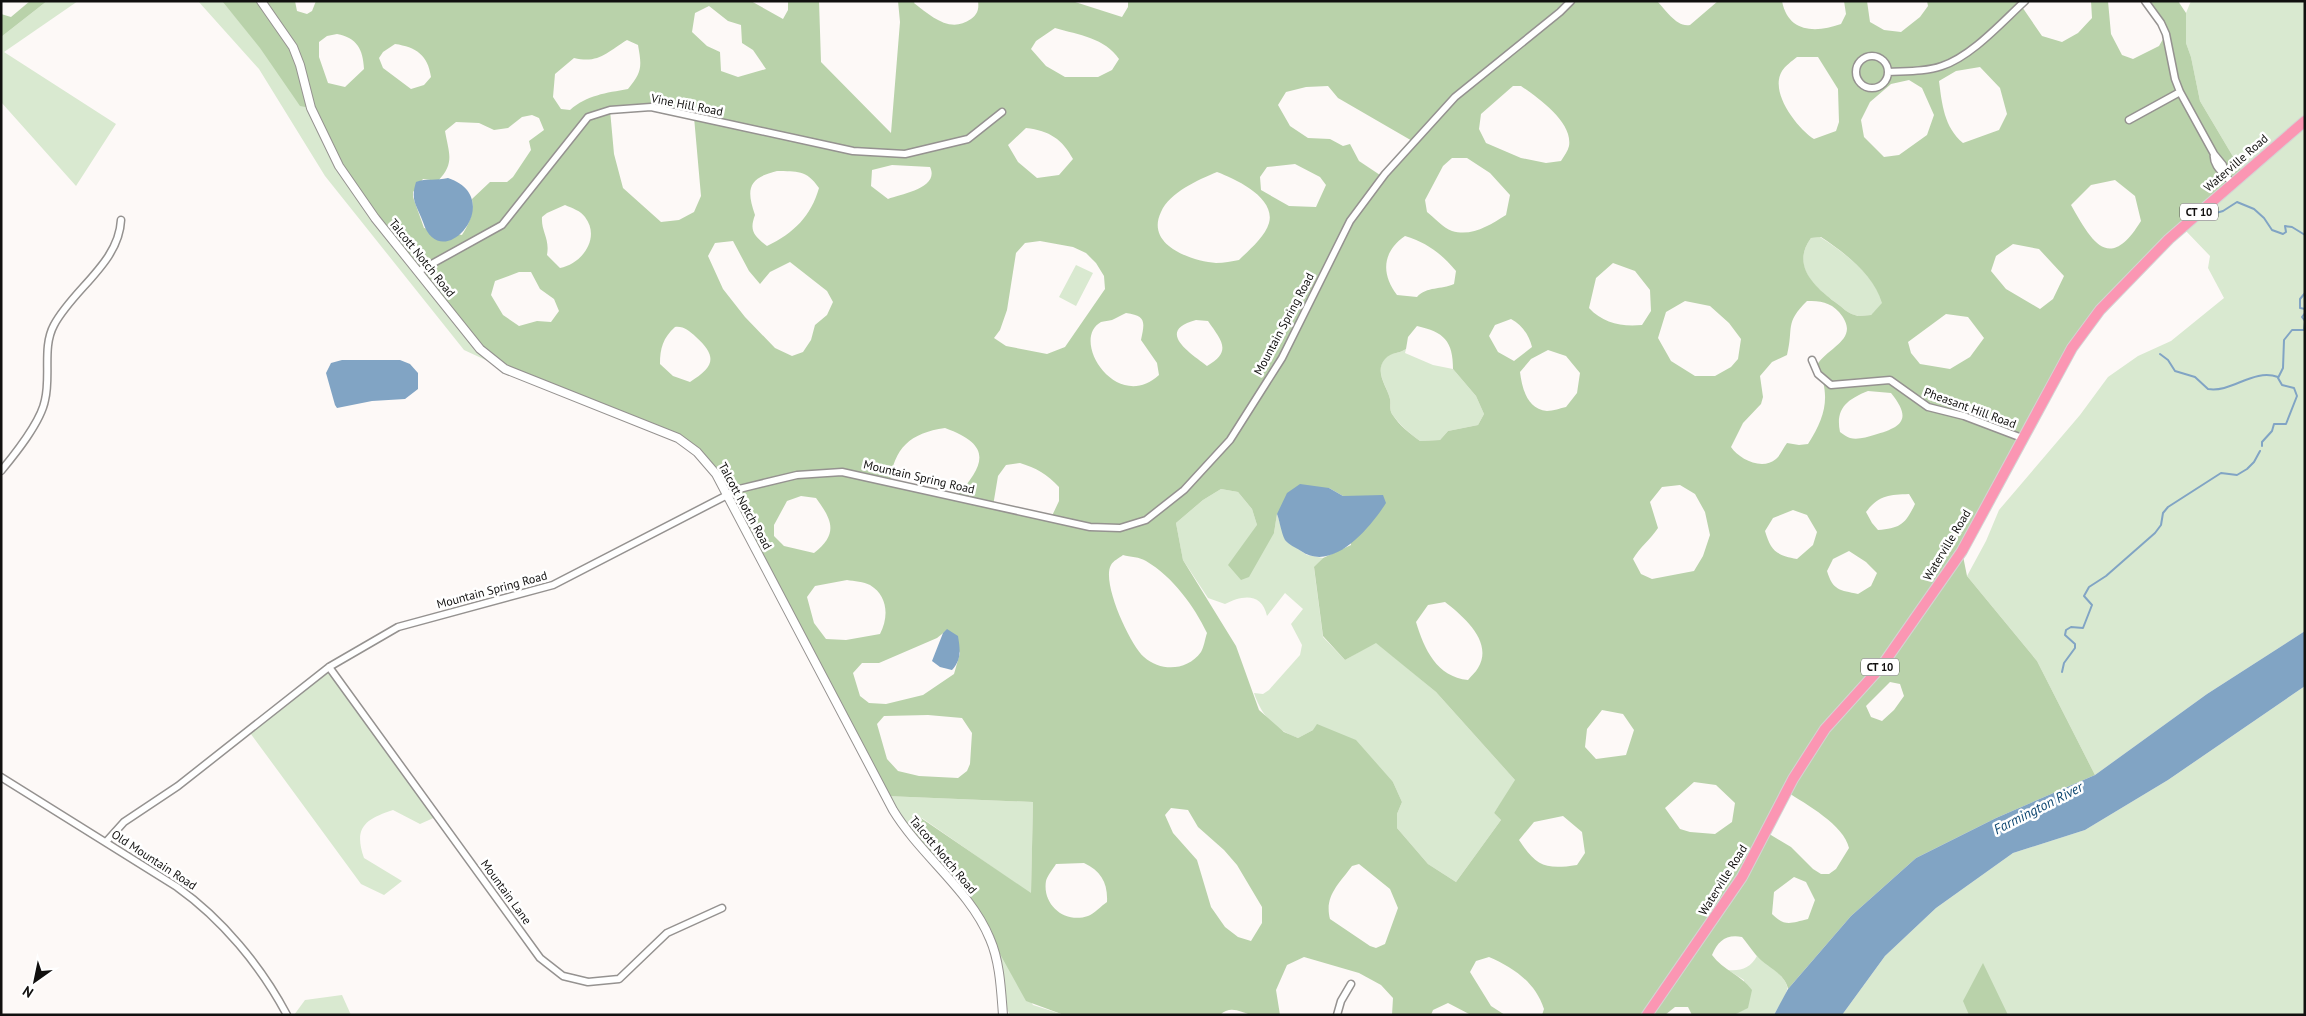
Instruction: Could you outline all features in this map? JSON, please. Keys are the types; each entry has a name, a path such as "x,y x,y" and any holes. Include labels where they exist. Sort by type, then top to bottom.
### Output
{"highway":[{"name":"Waterville Road","path":"1647,1015 1742,877 1793,779 1825,729 1881,667 1962,551 2072,348 2100,310 2169,239 2305,121"}],"street":[{"name":"Talcott Notch Road","path":"261,1 293,47 300,65 311,108 339,166 375,218 480,349 505,369 678,438 706,461 728,494 893,810 914,842 960,892 986,929 997,962 1003,1015"},
{"name":"Mountain Spring Road","path":"106,842 124,822 178,786 329,667 398,627 553,586 739,489 797,475 842,472 1090,526 1120,528 1146,520 1184,490 1230,440 1282,358 1350,221 1385,174 1455,97 1558,15 1571,1"},
{"path":"1888,72 1927,70 1951,62 1988,35 2025,1"},
{"path":"2145,1 2161,23 2166,34 2175,79 2180,92 2214,154 2223,165 2223,171 2232,183"},
{"path":"1871,56 1883,61 1888,72 1884,83 1873,88 1861,84 1856,73 1860,62 1871,56"},
{"path":"2129,120 2180,92"},
{"name":"Vine Hill Road","path":"418,271 502,226 588,117 610,110 651,107 853,151 905,154 968,139 1002,112"},
{"path":"1,472 24,442 45,401 48,355 53,326 76,293 109,257 121,233 121,220"},
{"name":"Pheasant Hill Road","path":"1812,360 1818,374 1833,386 1890,380 1928,407 1964,416 2022,438"},
{"name":"Mountain Lane","path":"329,667 540,958 563,976 588,982 619,978 666,933 722,908"},
{"name":"Old Mountain Road","path":"1,777 177,887 211,915 262,973 286,1015"},
{"path":"1338,1015 1341,1001 1351,984"}],"green space":[{"path":"30,1 47,1 1,37 1,14 11,17"},
{"path":"47,1 78,1 4,52 116,124 76,186 1,102 1,37"},
{"path":"198,1 222,1 311,108 505,369 464,350 325,176 259,69"},
{"path":"222,1 295,1 297,11 307,14 312,11 316,1 751,1 783,19 788,10 788,1 819,1 821,62 891,133 900,22 898,1 915,1 914,3 934,18 941,22 956,25 971,19 977,13 978,1 1072,1 1122,17 1128,7 1128,1 1657,1 1680,24 1690,25 1718,1 1782,1 1785,12 1797,25 1804,28 1822,29 1841,24 1846,14 1844,1 1867,1 1870,22 1884,30 1901,32 1920,17 1928,6 1927,1 2018,1 2042,36 2062,42 2078,33 2092,18 2091,1 2108,1 2111,34 2122,55 2133,59 2159,46 2166,34 2145,1 2178,1 2186,13 2186,43 2191,57 2200,101 2241,170 2240,176 2169,239 2072,348 1962,551 1967,576 2037,661 2095,775 1996,818 1916,858 1851,916 1788,989 1783,979 1756,955 1742,937 1736,936 1723,940 1712,955 1721,965 1743,980 1752,990 1748,1008 1736,1014 1692,1015 1688,1007 1675,1007 1665,1015 1542,1015 1544,1009 1540,999 1529,984 1515,971 1489,957 1476,961 1470,972 1491,1006 1505,1015 1471,1015 1448,1003 1433,1010 1431,1015 1392,1015 1393,998 1381,985 1359,973 1304,957 1287,965 1276,990 1280,1015 1251,1015 1228,1010 1220,1015 1064,1015 1026,1001 979,916 903,827 921,818 1031,893 1033,802 886,796 728,494 686,443 493,360 356,192 311,108 300,106 260,48","holes":["709,6 728,21 741,25 742,43 753,50 766,69 738,77 721,71 720,52 707,46 692,32 695,13","1055,28 1091,38 1106,46 1119,59 1112,70 1098,77 1065,77 1046,66 1031,49 1036,41","337,34 350,38 360,50 364,69 345,87 328,83 319,57 319,42 327,36","627,40 638,45 640,69 628,89 604,93 590,98 570,110 561,109 553,97 555,74 574,58 596,58 608,53","395,44 409,47 420,53 427,63 431,77 424,85 411,89 383,68 379,58 383,52","1797,57 1818,57 1838,89 1839,122 1836,131 1814,139 1793,118 1782,99 1779,89 1779,80 1782,71","1980,67 2000,88 2007,114 1999,130 1963,143 1952,130 1943,107 1939,81 1956,71","1909,80 1922,88 1934,115 1927,135 1899,155 1884,157 1864,137 1861,120 1870,102 1891,84","1328,86 1338,98 1414,142 1383,177 1359,161 1350,144 1343,146 1330,139 1308,138 1290,126 1278,105 1286,92 1306,87","1513,86 1521,86 1536,97 1553,111 1566,128 1569,137 1567,152 1561,161 1546,163 1521,158 1486,143 1479,129 1481,114","651,107 694,117 701,196 694,212 679,220 661,222 623,188 614,154 610,110","532,115 539,118 544,130 529,141 531,150 513,177 507,182 490,182 472,199 470,218 462,235 424,228 413,197 413,192 423,179 438,181 447,169 449,152 445,131 456,122 479,123 494,130 508,128 522,117","1026,128 1034,129 1049,134 1060,141 1073,159 1059,175 1037,178 1018,162 1008,145","1452,158 1467,158 1490,173 1510,195 1506,215 1487,226 1467,232 1452,231 1427,212 1425,200 1443,166","1295,164 1320,177 1326,185 1316,207 1289,206 1261,190 1260,177 1267,167","892,165 930,167 932,174 930,180 925,185 888,199 871,186 872,170","777,171 801,173 810,177 819,188 816,198 800,223 777,241 767,246 754,233 753,221 755,215 750,191 755,181 760,177","1217,172 1234,179 1261,198 1270,214 1269,223 1252,248 1239,260 1216,263 1195,259 1173,249 1159,234 1158,224 1161,212 1171,198 1193,183","2115,180 2135,196 2141,221 2130,237 2120,246 2110,249 2094,240 2071,205 2091,185","565,205 579,211 585,217 591,233 590,241 582,256 568,266 560,268 547,255 547,244 542,222 542,217 547,213","1405,236 1433,249 1456,271 1454,284 1425,291 1417,297 1397,295 1388,279 1386,271 1388,256 1397,242","1821,237 1840,250 1866,274 1882,303 1871,315 1858,316 1850,313 1827,296 1813,282 1804,266 1805,248 1811,238","733,241 749,271 760,284 770,272 790,262 827,291 833,302 827,315 815,325 811,340 803,352 792,356 775,348 745,317 723,289 708,256 715,243","1040,241 1073,247 1086,253 1096,263 1104,276 1105,289 1065,347 1047,354 1006,346 994,338 1000,330 1007,310 1016,253 1025,243","2013,244 2039,249 2064,276 2053,299 2040,309 2006,289 1991,271 1996,256","1613,263 1635,271 1650,290 1651,311 1642,325 1627,325 1606,320 1589,308 1596,278","519,272 531,272 540,289 554,299 559,311 551,322 537,321 519,326 503,315 491,295 495,281","1685,301 1710,306 1729,323 1741,339 1738,359 1731,367 1715,376 1695,376 1671,361 1658,338 1666,312","1807,301 1820,302 1832,306 1845,321 1847,329 1845,336 1817,365 1824,386 1824,405 1819,424 1808,444 1787,443 1777,458 1770,462 1764,464 1751,462 1739,456 1731,447 1743,423 1761,404 1763,397 1760,376 1772,362 1787,355 1792,321","1126,313 1141,318 1143,324 1141,340 1157,363 1159,375 1143,385 1128,386 1114,380 1102,370 1094,357 1091,343 1093,331 1101,322 1112,320","1946,314 1968,317 1984,338 1970,357 1950,369 1920,364 1911,353 1908,342","1511,319 1525,331 1532,347 1514,361 1498,352 1489,336 1495,325","1196,320 1208,321 1222,345 1220,355 1207,366 1185,349 1177,336 1178,330","1417,326 1434,331 1440,335 1449,345 1453,359 1453,369 1476,396 1484,414 1478,425 1448,431 1440,440 1420,441 1405,429 1391,412 1390,399 1381,374 1382,364 1390,355 1406,349 1408,337","675,327 681,327 689,331 703,344 708,350 710,361 704,371 690,382 673,376 660,364 665,339 671,331","1548,350 1566,356 1580,373 1577,393 1566,407 1549,411 1540,409 1530,402 1524,391 1520,372 1531,359","1868,391 1891,393 1901,409 1902,416 1898,425 1892,429 1853,439 1840,432 1839,417 1841,411 1854,397","945,428 971,441 977,449 979,456 978,465 974,475 956,497 890,482 895,460 906,444 922,434","1020,463 1041,472 1055,482 1059,487 1059,501 1051,518 993,506 998,476 1006,465","1680,485 1695,494 1705,512 1710,535 1703,556 1694,571 1652,579 1641,574 1633,559 1658,528 1650,502 1662,487","1329,488 1343,496 1351,545 1323,558 1314,567 1323,636 1345,660 1376,643 1436,692 1515,780 1494,813 1501,820 1456,882 1428,864 1397,828 1397,814 1402,802 1393,782 1356,740 1317,724 1313,730 1298,738 1284,732 1259,710 1236,646 1183,560 1176,523 1203,500 1221,489 1238,492 1252,509 1257,525 1228,565 1241,580 1249,577 1274,533 1277,514","1909,494 1915,504 1908,517 1901,524 1892,528 1878,530 1866,512 1880,499","801,496 816,498 826,514 829,520 830,533 827,540 814,553 784,546 774,536 774,525 787,501","1793,510 1807,515 1817,532 1813,545 1797,559 1779,554 1772,548 1765,531 1773,518","1849,551 1866,562 1877,573 1871,586 1858,594 1838,589 1829,578 1827,571 1833,559","1123,555 1144,560 1165,575 1182,593 1207,633 1201,652 1189,663 1174,667 1158,665 1144,657 1138,650 1118,613 1113,598 1109,573 1111,565","847,580 862,582 870,585 880,595 886,614 880,634 846,640 826,639 814,623 807,597 815,586","1445,602 1468,622 1474,630 1482,649 1482,658 1477,669 1468,680 1457,678 1448,673 1433,660 1416,622 1428,605","947,630 960,653 954,674 923,695 886,704 869,703 860,696 853,673 862,663 879,663 937,638","1890,682 1900,684 1904,696 1894,710 1882,721 1871,717 1866,706","1602,710 1623,714 1634,730 1626,755 1596,759 1585,747 1587,729","928,715 962,718 972,733 970,764 967,771 958,778 919,776 898,771 887,759 877,724 884,716","1694,782 1716,785 1735,803 1732,822 1715,834 1690,832 1680,829 1665,808","1787,792 1832,823 1846,839 1849,848 1836,869 1829,874 1821,874 1813,869 1791,847 1766,832","1171,808 1188,810 1198,827 1224,850 1237,865 1262,907 1262,923 1251,941 1238,937 1225,927 1211,907 1197,860 1173,833 1165,815","1563,816 1582,832 1585,853 1577,865 1557,867 1536,861 1519,840 1534,822","1084,863 1095,870 1105,883 1107,902 1088,916 1079,918 1064,915 1051,905 1048,898 1046,890 1048,877 1056,864","1359,864 1390,889 1398,908 1385,944 1376,948 1370,946 1330,919 1329,904 1334,891 1352,866","1794,877 1806,882 1815,900 1808,919 1793,923 1785,922 1772,914 1774,892"]},
{"path":"2191,1 2305,1 2305,631 2207,694 2095,775 2037,661 1967,576 1986,541 1999,510 2080,415 2108,377 2138,356 2171,341 2224,298 2208,268 2210,256 2185,230 2240,181 2241,170 2200,101 2191,57 2186,43 2186,13"},
{"path":"1820,237 1849,258 1873,283 1883,303 1871,315 1857,316 1847,312 1812,282 1804,266 1803,257 1805,248 1811,238"},
{"path":"1076,265 1093,273 1076,306 1059,297"},
{"path":"1406,349 1405,353 1433,365 1453,369 1476,396 1484,414 1478,425 1448,431 1440,440 1420,441 1401,425 1391,412 1390,399 1382,379 1381,368 1387,356"},
{"path":"1221,489 1238,492 1252,509 1257,525 1274,533 1277,514 1286,541 1307,555 1323,558 1314,568 1323,637 1345,660 1376,642 1436,692 1516,781 1494,813 1501,820 1456,882 1428,864 1397,828 1397,814 1402,802 1393,782 1313,730 1298,738 1283,731 1270,721 1261,709 1254,693 1263,694 1269,690 1300,655 1302,645 1291,624 1303,609 1285,593 1267,616 1261,603 1256,599 1244,598 1225,604 1208,598 1183,560 1176,523 1203,500"},
{"path":"329,667 438,816 420,824 393,810 376,817 364,826 360,839 364,858 402,881 384,895 361,884 248,730"},
{"path":"2305,686 2305,1015 1842,1015 1885,956 1936,908 2013,853 2085,830 2168,780"},
{"path":"886,796 1033,802 1031,894 922,818 903,827"},
{"path":"986,929 1033,1005 1064,1015 1010,1015 1002,999"},
{"path":"1757,956 1781,976 1787,986 1785,996 1774,1015 1714,1015 1736,1014 1744,980 1728,970 1745,968"},
{"path":"1983,963 2008,1015 1969,1015 1963,1001"},
{"path":"342,995 351,1015 294,1015 305,1000"}],"water":[{"path":"448,178 465,188 472,201 472,215 465,228 455,238 443,242 432,237 423,222 414,199 414,188 416,182"},
{"path":"342,360 400,360 410,364 418,373 418,389 405,399 372,401 337,408 326,373 331,363"},
{"path":"1300,484 1329,488 1343,496 1383,495 1386,503 1361,535 1350,545 1326,556 1313,556 1301,551 1285,540 1277,514 1287,493"},
{"path":"947,629 958,636 960,654 952,670 940,667 932,661 943,633"},
{"name":"Farmington River","path":"2305,631 2305,686 2168,780 2085,830 2013,853 1936,908 1885,956 1842,1015 1774,1015 1788,989 1851,916 1916,858 1996,818 2095,775 2207,694"}],"waterway":[{"path":"2209,215 2223,211 2237,202 2254,209 2264,218 2272,230 2283,234 2286,232 2285,226 2292,227 2305,235"},
{"path":"2305,293 2300,299 2300,308 2305,309"},
{"path":"2305,313 2302,317 2305,321"},
{"path":"2262,446 2262,442 2272,431 2274,424 2286,424 2297,396 2294,388 2282,385 2278,378 2283,368 2284,340 2292,330 2304,330 2305,322"},
{"path":"2160,354 2168,360 2175,371 2195,377 2208,389 2226,388 2260,376 2278,377"},
{"path":"2062,672 2064,663 2075,648 2075,644 2065,635 2066,630 2071,627 2083,628 2092,605 2084,596 2089,587 2106,576 2155,533 2161,525 2163,513 2168,507 2221,473 2237,475 2247,469 2254,462 2260,451"}]}
